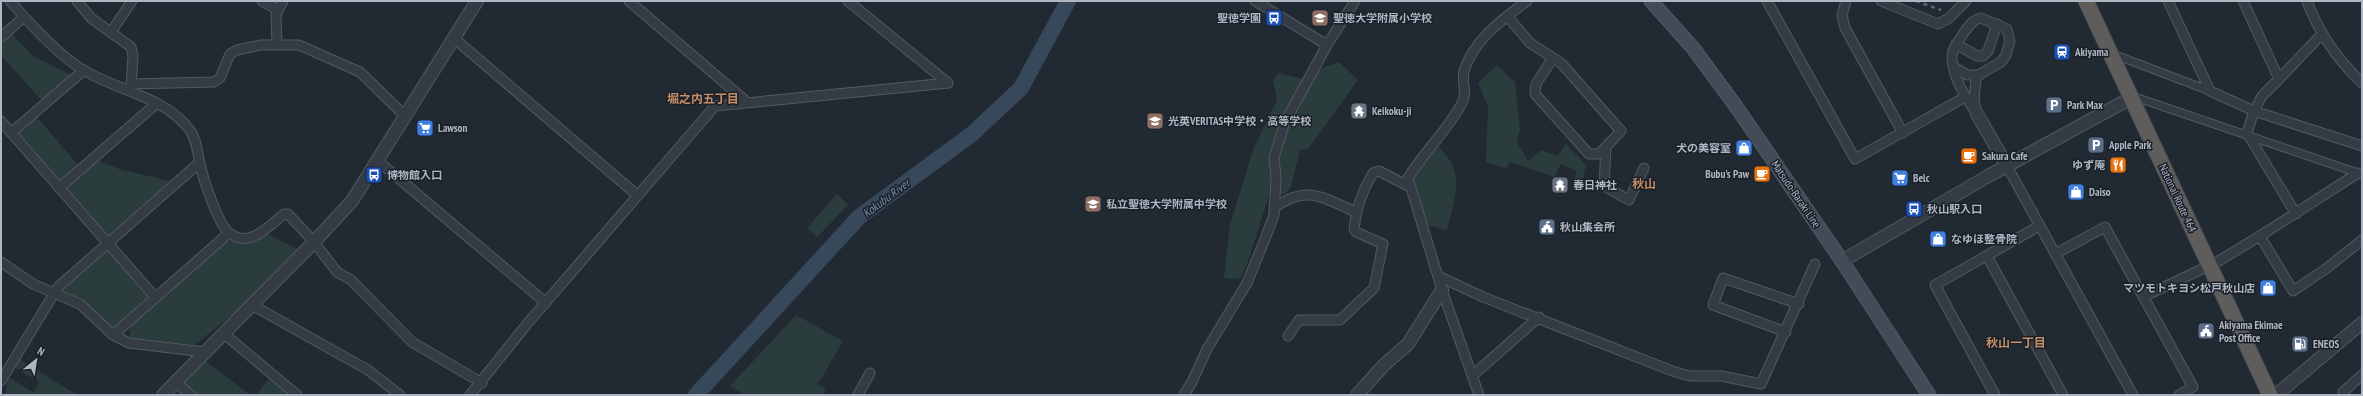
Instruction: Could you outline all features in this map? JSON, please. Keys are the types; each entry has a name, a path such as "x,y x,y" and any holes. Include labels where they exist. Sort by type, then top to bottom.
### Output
{"highway":[{"name":"National Route 464","path":"2086,1 2135,98 2209,265 2270,395"}],"main road":[{"name":"Matsudo-Baraki Line","path":"1651,1 1693,48 1735,105 1842,261 1930,395"}],"street":[{"path":"10,1 24,17 84,70 131,88 156,104 174,112 191,131 196,142 204,182 229,233 241,238 254,237 284,214 288,214 314,242 337,272 351,280 412,342 482,383"},
{"path":"77,1 91,18 131,47 133,56 131,88"},
{"path":"111,32 132,1"},
{"path":"262,1 278,10"},
{"path":"277,44 278,10 283,1"},
{"path":"629,1 747,102"},
{"path":"470,395 482,383 546,303 637,195 715,106 948,83 848,1"},
{"path":"1255,1 1327,44"},
{"path":"1184,395 1192,382 1207,349 1247,283 1265,239 1274,208 1276,177 1274,158 1285,122 1327,44 1355,1"},
{"path":"1479,395 1442,290 1408,178 1451,122 1463,101 1466,88 1464,71 1472,53 1486,35 1507,16 1527,1"},
{"path":"1767,1 1855,159 1965,97"},
{"path":"1846,1 1842,15 1845,28 1903,132"},
{"path":"1881,1 1938,24 1949,18 1965,1"},
{"path":"2168,1 2210,91"},
{"path":"2243,1 2279,79"},
{"path":"2307,1 2321,35 2335,55 2362,83"},
{"path":"163,395 314,242 352,200 455,39 474,2"},
{"path":"1507,16 1530,43 1561,63 1621,131 1599,154 1589,154 1535,94 1536,84 1553,58"},
{"path":"1,37 24,17"},
{"path":"1954,67 1967,75 1978,75 2001,62 2006,55 2010,41 2010,33 2007,29 1997,24 1981,18 1977,19 1956,44 1952,56 1954,67 1965,97 2007,166 2133,395"},
{"path":"1956,44 1977,56 1983,56 1988,51 1997,24"},
{"path":"2296,214 2247,133 2254,111 2262,96 2321,35"},
{"path":"455,39 637,195"},
{"path":"131,88 214,82 220,78 230,54 249,46 277,44 299,45 360,72 406,117"},
{"path":"2118,56 2210,91 2254,111 2362,146"},
{"path":"11,133 84,70"},
{"path":"1976,114 1974,100 1978,75"},
{"path":"1842,261 2007,166 2135,98 2247,133 2360,173"},
{"path":"59,188 156,104"},
{"path":"1,121 155,297"},
{"path":"1606,148 1604,186 1629,200 1644,168"},
{"path":"378,161 546,303"},
{"path":"1,381 58,286 199,163"},
{"path":"1288,336 1299,320 1340,320 1374,288 1383,244 1356,232 1356,212 1363,190 1373,172 1379,171 1410,187"},
{"path":"2144,297 2209,265 2260,236 2360,173"},
{"path":"1274,208 1287,198 1315,194 1356,212"},
{"path":"1995,395 1935,285 2039,226"},
{"path":"2055,254 2105,227 2193,387 2179,395"},
{"path":"113,335 229,233"},
{"path":"2260,236 2293,291 2361,243"},
{"path":"1986,256 2063,395"},
{"path":"1,262 33,284 53,294 80,304 113,335 129,343 142,346 204,352"},
{"path":"1438,276 1483,297 1538,317 1647,362 1690,376 1721,376 1762,384 1815,264"},
{"path":"1786,332 1714,305 1723,278 1798,304"},
{"path":"1357,395 1408,344 1442,290"},
{"path":"252,305 368,370 400,395"},
{"path":"1472,376 1538,317"},
{"path":"2276,395 2362,323"},
{"path":"223,334 297,395"},
{"path":"858,395 870,373"},
{"path":"2344,395 2343,392 2362,375"},
{"path":"175,382 191,395"}],"shaded area":[{"path":"11,33 33,56 73,76 42,101 1,55 1,41"},
{"path":"1339,62 1358,80 1308,149 1300,150 1291,187 1285,194 1269,195 1249,259 1240,279 1224,278 1230,225 1253,150 1277,100 1273,80 1279,73 1309,81 1319,69"},
{"path":"1497,65 1515,82 1520,129 1517,142 1528,161 1541,150 1557,156 1566,144 1586,165 1582,185 1574,181 1577,171 1561,164 1554,177 1510,162 1506,168 1486,162 1488,107 1478,83"},
{"path":"36,116 78,165 62,180 57,179 18,135 19,132"},
{"path":"1438,146 1453,166 1456,176 1455,195 1447,230 1427,225 1412,179 1421,164"},
{"path":"97,160 119,169 170,181 108,236 105,236 65,189"},
{"path":"837,194 848,205 817,237 807,228"},
{"path":"266,233 299,250 235,313 194,345 144,341 130,337 130,325 223,242 252,241"},
{"path":"105,248 109,249 147,294 148,298 115,327 111,327 60,290"},
{"path":"796,315 843,341 818,384 813,382 826,389 822,395 745,395 730,386"},
{"path":"19,359 77,395 5,395 8,377 33,392 39,382 14,367"},
{"path":"204,360 250,395 196,395 184,386 183,381"},
{"path":"269,379 287,393 285,395 256,395"}],"waterway":[{"name":"Kokubu River","path":"696,395 859,217 972,134 1021,88 1068,1"}],"railway":[{"path":"1916,1 1941,10"}],"place":[{"name":"聖徳学園","path":"1274,18"},
{"name":"聖徳大学附属小学校","path":"1320,18"},
{"name":"Akiyama","path":"2062,52"},
{"name":"Park Max","path":"2054,105"},
{"name":"Keikoku-ji","path":"1359,111"},
{"name":"光英VERITAS中学校・高等学校","path":"1155,121"},
{"name":"Lawson","path":"425,128"},
{"name":"Apple Park","path":"2096,145"},
{"name":"犬の美容室","path":"1744,148"},
{"name":"Sakura Cafe","path":"1969,156"},
{"name":"ゆず庵","path":"2118,165"},
{"name":"Bubu’s Paw","path":"1762,174"},
{"name":"博物館入口","path":"374,175"},
{"name":"Belc","path":"1900,178"},
{"name":"春日神社","path":"1560,185"},
{"name":"Daiso","path":"2076,192"},
{"name":"私立聖徳大学附属中学校","path":"1093,204"},
{"name":"秋山駅入口","path":"1914,209"},
{"name":"秋山集会所","path":"1547,227"},
{"name":"なゆほ整骨院","path":"1938,239"},
{"name":"マツモトキヨシ松戸秋山店","path":"2268,288"},
{"name":"Akiyama Ekimae Post Office","path":"2206,331"},
{"name":"ENEOS","path":"2300,344"}],"district":[{"name":"堀之内五丁目","path":"703,98"},
{"name":"秋山","path":"1644,183"},
{"name":"秋山一丁目","path":"2016,342"}]}
